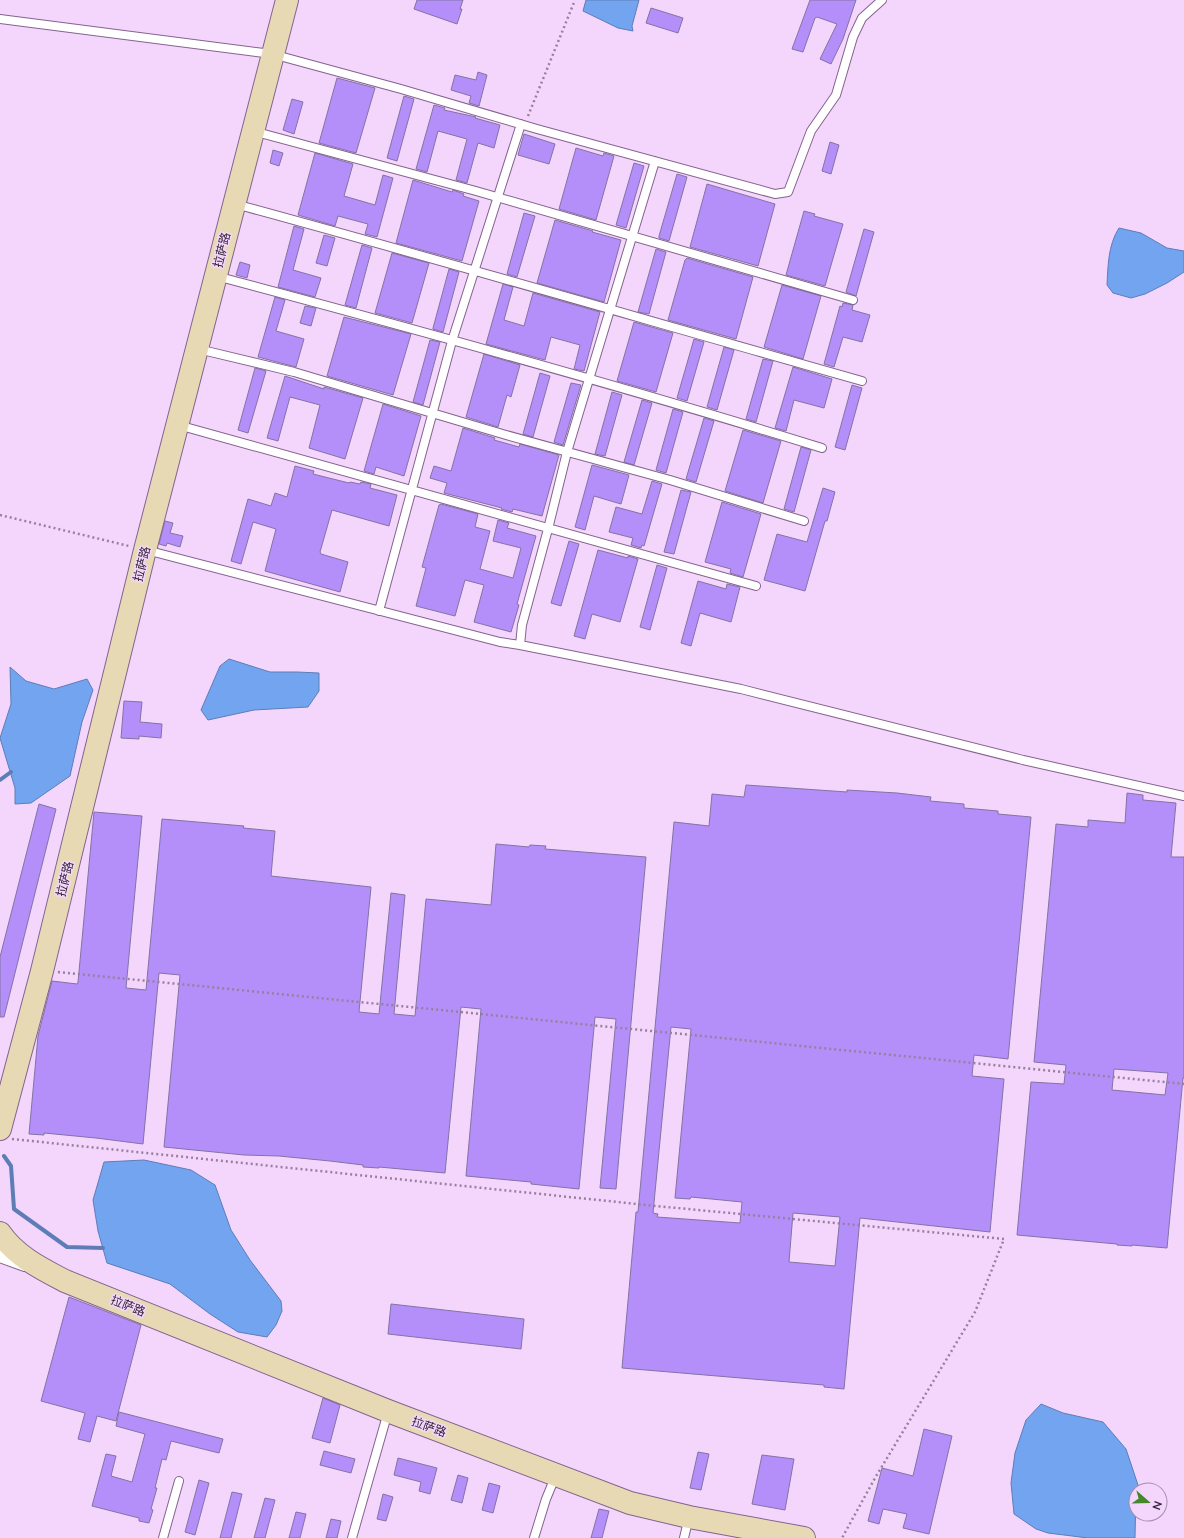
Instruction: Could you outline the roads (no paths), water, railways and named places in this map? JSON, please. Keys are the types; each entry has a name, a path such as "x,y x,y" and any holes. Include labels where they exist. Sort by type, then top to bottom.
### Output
{"street":[{"name":"拉萨路","path":"3,1134 145,550 287,0"},
{"name":"拉萨路","path":"0,1233 6,1242 15,1250 41,1268 65,1280"},
{"name":"拉萨路","path":"0,1254 388,1411 630,1503 689,1517 804,1538"}],"lane":[{"path":"0,19 272,54 522,125 776,194 788,192 811,131 836,95 853,37 862,18 882,0"},
{"path":"379,611 452,341 522,125"},
{"path":"252,131 498,198 853,300"},
{"path":"520,645 522,625 567,452 655,161"},
{"path":"234,203 475,270 609,310 862,381"},
{"path":"215,276 728,419 822,448"},
{"path":"197,348 294,372 567,452 670,480 804,521"},
{"path":"177,425 756,586"},
{"path":"145,550 500,642 741,689 1023,760 1184,796"},
{"path":"352,1538 388,1411"},
{"path":"534,1538 556,1474"},
{"path":"163,1538 179,1481"},
{"path":"684,1538 689,1517"}],"water":[{"path":"586,0 639,0 632,26 633,31 618,28 583,11"},
{"path":"1119,228 1141,233 1167,248 1184,251 1184,272 1167,283 1145,294 1131,298 1113,293 1107,285 1108,263 1113,241"},
{"path":"229,659 270,672 319,673 319,691 308,707 254,710 208,720 201,710 220,666"},
{"path":"10,667 26,681 54,689 87,679 93,690 82,722 70,776 31,803 15,804 15,788 0,738 11,704"},
{"path":"144,1160 191,1170 215,1185 231,1230 250,1260 281,1301 282,1311 276,1325 267,1337 238,1332 210,1314 170,1284 107,1263 98,1231 93,1200 104,1162"},
{"path":"1041,1404 1063,1413 1103,1422 1126,1449 1137,1482 1128,1482 1128,1522 1135,1522 1135,1538 1088,1538 1048,1533 1036,1529 1014,1514 1011,1483 1015,1453 1026,1420"}],"waterway":[{"path":"0,780 11,772"},
{"path":"4,1156 11,1166 14,1209 67,1247 103,1248"}]}
